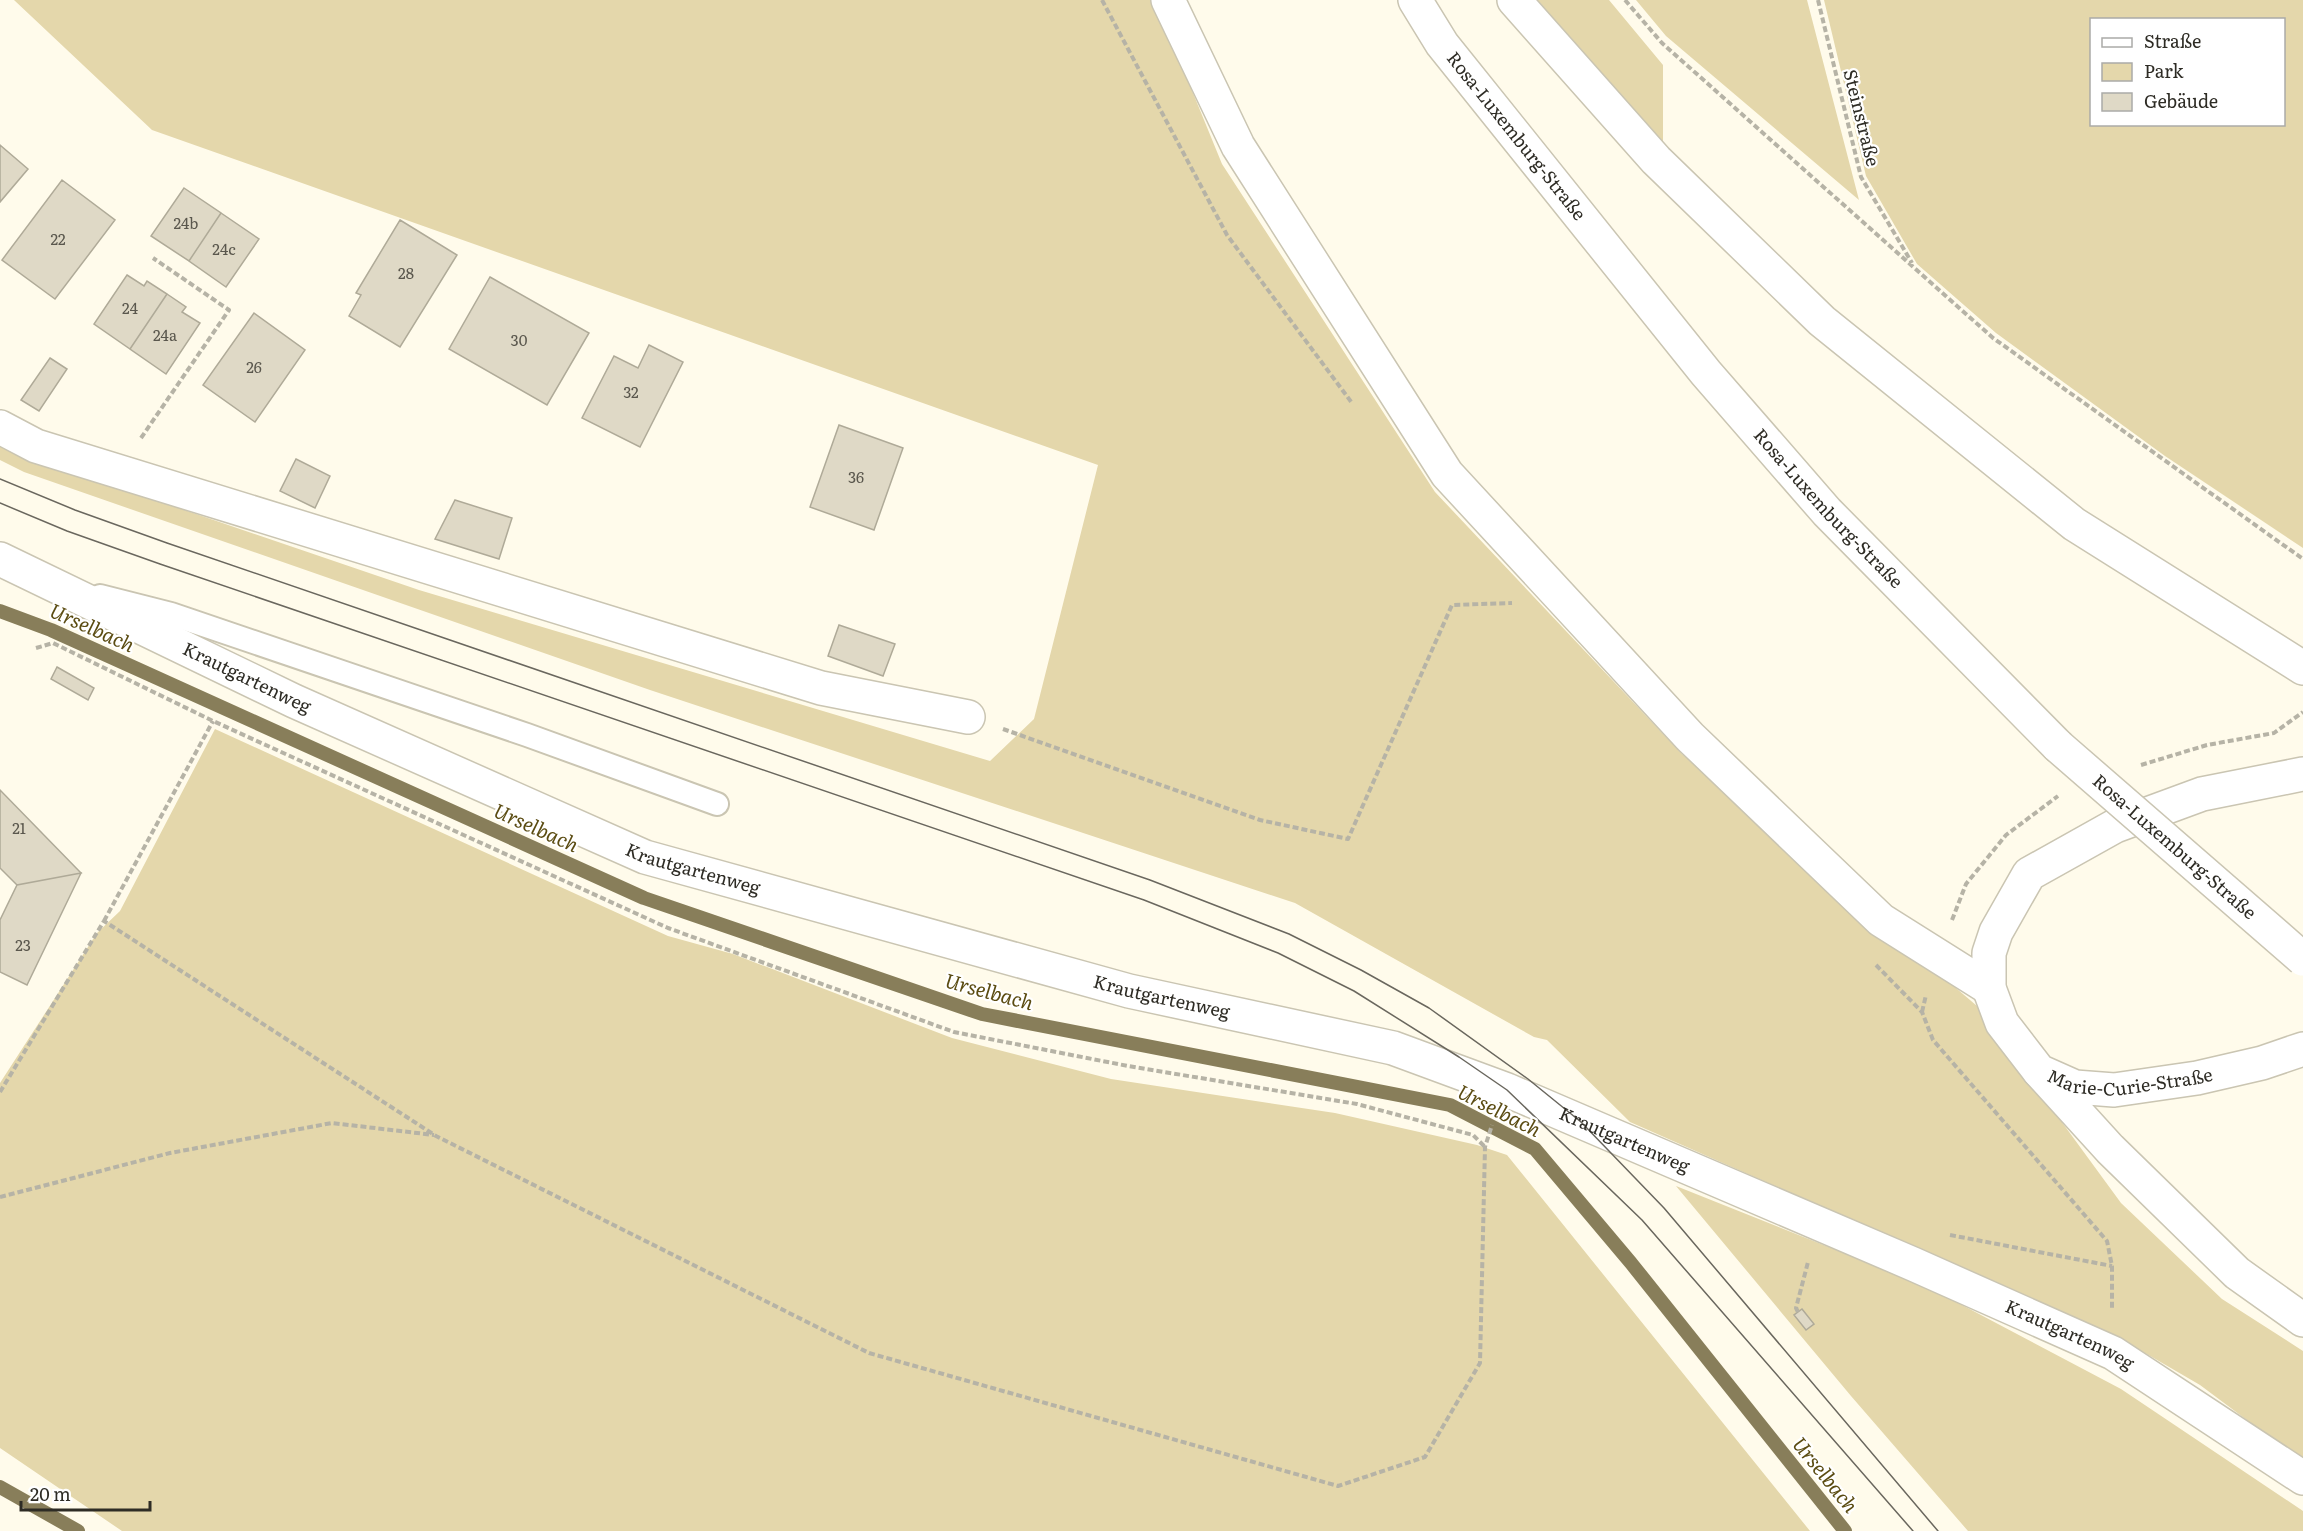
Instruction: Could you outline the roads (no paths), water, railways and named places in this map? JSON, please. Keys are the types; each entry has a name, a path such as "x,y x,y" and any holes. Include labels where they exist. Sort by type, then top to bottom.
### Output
{"main road":[{"path":"1168,0 1238,146 1448,474 1690,738 1881,920 1989,988"},
{"name":"Rosa-Luxemburg-Straße","path":"1415,0 1442,44 1706,373 1827,512 2058,746 2303,959"},
{"path":"1514,0 1656,160 1822,321 2074,524 2303,668"},
{"path":"0,428 36,446 821,688 968,717"},
{"name":"Krautgartenweg","path":"0,559 294,701 645,856 1129,991 1393,1048 1508,1090 2113,1353 2303,1478"},
{"name":"Marie-Curie-Straße","path":"2303,774 2202,794 2115,826 2030,874 1996,932 1989,953 1989,988 2002,1023 2039,1071 2075,1087 2114,1090 2197,1078 2262,1063 2303,1049"},
{"path":"2039,1071 2110,1149 2237,1273 2303,1320"}],"lane":[{"path":"44,580 171,614 527,735 717,804"}],"waterway":[{"name":"Urselbach","path":"0,611 51,630 644,898 982,1014 1450,1105 1535,1149 1631,1263 1845,1531"},
{"name":"Urselbach","path":"0,1487 78,1531"}],"tram line":[{"path":"0,479 75,510 167,543 1150,880 1289,934 1361,970 1429,1008 1528,1079 1581,1122 1664,1208 1938,1531"},
{"path":"0,503 67,531 160,564 1144,900 1278,953 1354,991 1507,1090 1642,1220 1913,1531"}]}
